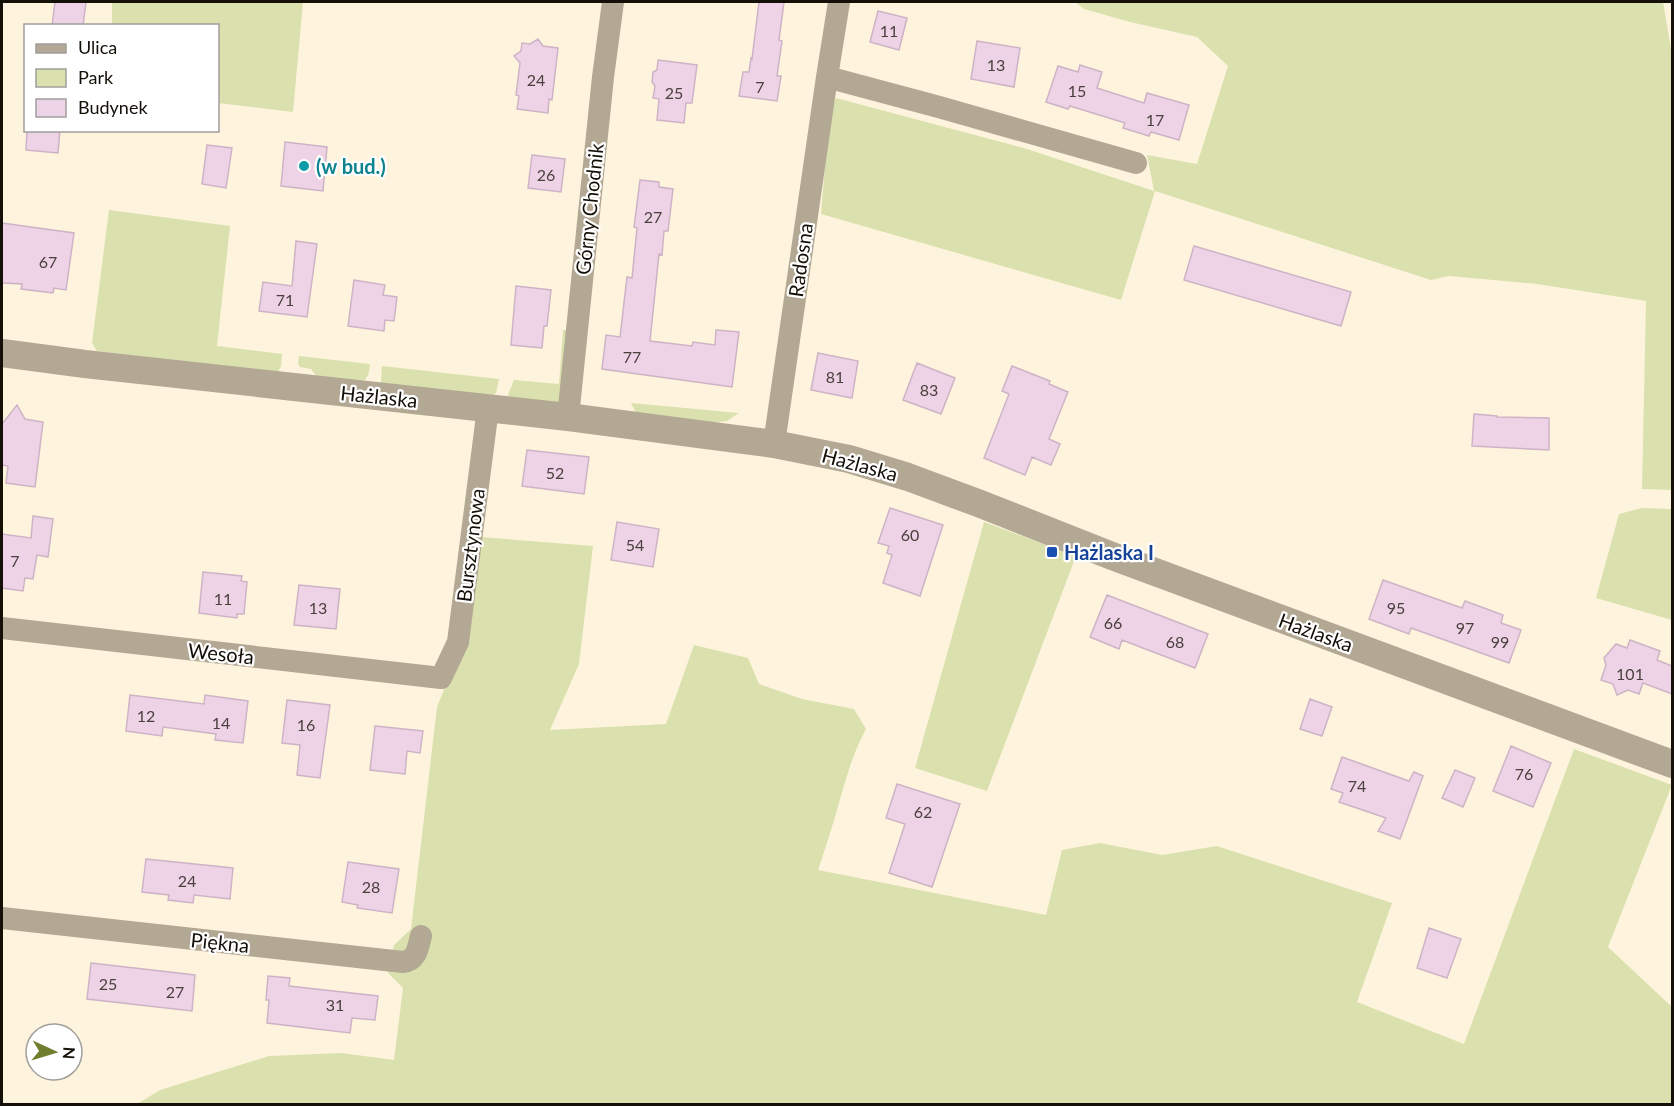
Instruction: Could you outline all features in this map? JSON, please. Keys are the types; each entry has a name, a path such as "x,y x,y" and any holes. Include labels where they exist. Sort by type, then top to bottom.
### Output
{"street":[{"name":"Górny Chodnik","path":"568,417 613,2"},
{"name":"Radosna","path":"774,444 839,2"},
{"path":"827,77 1136,163"},
{"name":"Hażlaska","path":"2,353 568,417 774,444 849,459 978,502 1123,560 1672,764"},
{"name":"Bursztynowa","path":"441,678 458,642 488,408"},
{"name":"Wesoła","path":"2,628 441,678"},
{"name":"Piękna","path":"2,918 403,962 408,962 415,957 421,936"}],"green space":[{"path":"112,2 303,2 293,112 219,103 219,24 112,24"},
{"path":"1075,2 1663,2 1672,55 1672,490 1642,489 1646,301 1537,284 1449,276 1431,280 1155,191 1121,300 821,214 829,117 836,98 1027,149 1154,191 1147,155 1197,164 1228,66 1197,37 1084,9"},
{"path":"109,210 230,226 217,346 282,354 278,372 97,351 92,343"},
{"path":"563,330 571,331 562,403 510,400 508,395 514,380 559,384"},
{"path":"299,356 370,364 368,374 363,381 318,378 311,369 300,367"},
{"path":"382,366 499,379 496,393 489,398 384,386 381,382"},
{"path":"631,403 739,413 727,421 710,423 636,413"},
{"path":"1642,508 1672,509 1672,620 1596,598 1619,514"},
{"path":"984,522 1076,556 987,791 915,768"},
{"path":"481,537 593,546 579,664 550,730 666,724 694,645 748,658 759,684 802,699 854,709 866,729 852,761 818,870 1046,915 1062,850 1100,843 1162,855 1217,846 1392,903 1357,1002 1464,1044 1574,749 1672,785 1608,947 1672,1007 1672,1104 137,1104 160,1090 269,1056 341,1053 394,1060 403,988 388,973 394,945 411,929 437,707 447,682"}],"building":[{"path":"55,2 86,2 83,24 52,24"},
{"path":"759,2 784,2 779,40 782,41 777,76 781,76 777,101 739,96 743,72 749,72 752,59"},
{"path":"878,11 907,18 899,50 870,42"},
{"path":"538,39 543,46 558,48 552,100 549,99 548,113 517,109 519,96 516,95 520,63 514,56 521,51 522,43 530,44"},
{"path":"977,41 1020,48 1014,87 971,79"},
{"path":"658,60 697,65 692,103 686,103 684,123 657,120 659,99 653,98 655,86 652,82"},
{"path":"1080,65 1102,72 1097,88 1144,103 1147,93 1189,105 1179,140 1151,132 1149,136 1123,128 1125,123 1070,106 1068,109 1046,102 1058,66 1078,72"},
{"path":"27,132 60,132 58,153 26,150"},
{"name":"(w bud.)","path":"285,142 327,147 323,191 281,186"},
{"path":"207,145 232,148 226,188 202,184"},
{"path":"532,155 565,159 561,192 528,188"},
{"path":"640,180 659,182 659,187 673,189 668,231 664,231 662,255 659,254 650,341 692,346 693,342 715,345 716,330 739,332 732,387 602,369 606,335 620,337 627,277 632,278 637,228 634,227"},
{"path":"2,223 74,233 66,290 54,288 53,293 21,289 22,284 2,283"},
{"path":"296,241 317,244 307,317 259,311 263,282 292,286"},
{"path":"1194,246 1351,292 1341,326 1184,280"},
{"path":"354,280 385,285 383,295 397,297 394,321 385,320 384,331 348,326"},
{"path":"516,286 551,290 542,348 511,345"},
{"path":"818,353 858,361 852,398 811,390"},
{"path":"917,363 955,378 941,414 903,400"},
{"path":"1012,366 1050,381 1049,384 1068,392 1049,439 1060,444 1051,465 1032,457 1025,475 984,458 1009,394 1002,391"},
{"path":"17,405 25,419 43,422 35,487 6,483 8,466 2,465 2,424"},
{"path":"1474,414 1549,418 1549,450 1472,446"},
{"path":"527,450 589,457 584,494 522,486"},
{"path":"890,508 943,525 920,596 883,583 892,555 887,553 889,546 878,543"},
{"path":"33,516 53,519 48,557 37,555 33,579 25,578 23,591 2,588 2,534 31,538"},
{"path":"617,522 659,529 653,567 611,560"},
{"path":"203,572 242,576 241,581 247,582 244,614 237,614 237,618 199,613"},
{"path":"1383,580 1462,608 1465,601 1503,615 1501,623 1521,630 1509,663 1411,628 1409,634 1369,619"},
{"path":"299,585 340,589 336,629 294,625"},
{"path":"1107,595 1208,634 1195,668 1122,640 1119,649 1090,637"},
{"path":"1630,640 1660,651 1657,660 1672,666 1672,694 1643,683 1639,694 1628,690 1617,695 1613,684 1601,680 1606,665 1604,658 1616,644 1627,648"},
{"path":"130,695 204,704 205,695 248,701 243,743 215,740 216,734 163,727 162,736 126,731"},
{"path":"1310,699 1332,707 1322,736 1300,729"},
{"path":"287,700 330,705 320,778 297,775 300,745 282,743"},
{"path":"375,726 423,731 420,753 407,751 405,774 370,770"},
{"path":"1511,746 1551,763 1533,807 1493,791"},
{"path":"1342,757 1409,781 1414,772 1423,776 1400,839 1378,831 1386,818 1339,802 1343,793 1331,789"},
{"path":"1455,770 1475,778 1463,807 1442,798"},
{"path":"897,784 960,804 932,887 889,873 905,824 886,818"},
{"path":"146,859 233,868 230,899 194,895 193,903 168,900 169,895 142,892"},
{"path":"348,862 399,869 392,913 357,908 358,905 342,902"},
{"path":"1429,928 1461,939 1447,978 1417,968"},
{"path":"91,963 195,975 192,1011 87,999"},
{"path":"268,976 290,978 289,986 378,996 375,1020 352,1018 350,1033 267,1023"}],"place":[{"name":"(w bud.)","path":"304,166"},
{"name":"Hażlaska I","path":"1052,552"}]}
